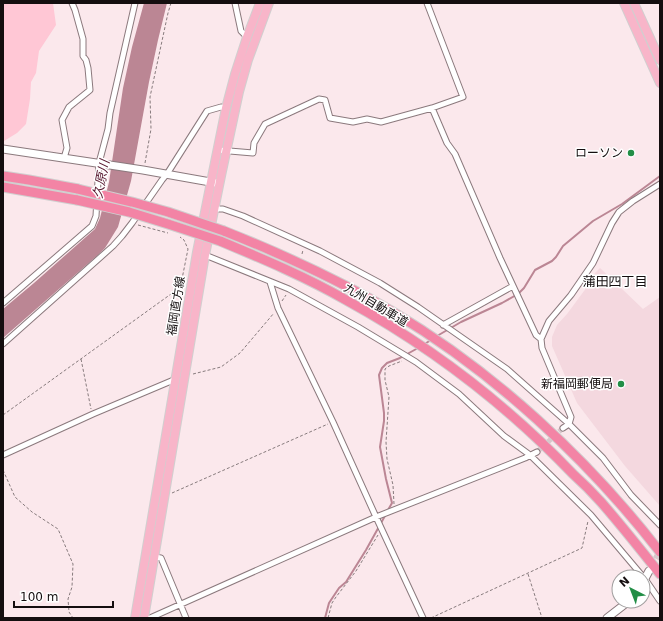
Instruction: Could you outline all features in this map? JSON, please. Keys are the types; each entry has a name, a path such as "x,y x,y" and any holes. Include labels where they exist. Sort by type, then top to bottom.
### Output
{"highway":[{"name":"九州自動車道","path":"3,176 78,189 132,202 168,212 224,231 288,257 352,289 393,312 459,356 517,402 568,449 609,491 660,552"},
{"name":"九州自動車道","path":"3,187 77,200 129,212 220,241 282,268 346,300 386,323 464,376 532,433 559,458 600,501 660,574"}],"main road":[{"name":"福岡直方線","path":"222,150 226,108 235,74 260,3"},
{"name":"福岡直方線","path":"144,618 164,494 197,252 222,150 248,60 269,3"},
{"path":"624,3 660,84"},
{"path":"634,3 660,60"},
{"name":"福岡直方線","path":"135,618 180,378 214,209 215,182"}],"street":[{"path":"64,158 67,148 62,120 69,107 90,90 88,68 86,60 83,56 83,39 72,3"},
{"path":"3,303 92,226 96,216 99,163 108,129 110,113 135,3"},
{"path":"235,3 240,31 247,37"},
{"path":"222,150 253,152 254,143 265,124 319,99 325,100 330,118 353,122 367,119 381,122 432,108 463,97 427,3"},
{"path":"3,344 113,246 132,223 167,174 207,111 221,107 226,108"},
{"path":"432,108 447,143 455,154 513,286 536,335 540,339 542,348 571,417 569,424 564,428"},
{"path":"3,150 99,163 215,182"},
{"path":"540,339 549,321 571,294 593,263 612,223 619,212 660,184"},
{"path":"214,209 223,209 243,216 320,251 380,283 418,307 507,369 569,424 603,458 631,495 660,525"},
{"path":"205,255 289,289 358,327 416,362 459,394 504,436 530,455 591,515 635,569"},
{"path":"270,282 278,308 333,422 423,618"},
{"path":"443,325 513,286"},
{"path":"3,455 92,414 180,378"},
{"path":"150,618 376,517 537,452"},
{"path":"154,557 161,558 186,618"},
{"path":"651,589 660,601"},
{"path":"608,618 619,609"}],"path":[{"path":"144,170 151,129 150,97 171,3"},
{"path":"132,223 170,234"},
{"path":"3,414 170,294 181,284 188,249 184,240 178,236"},
{"path":"180,378 221,367 240,353 271,318 289,289"},
{"path":"81,358 92,414"},
{"path":"394,510 393,485 386,442 389,397 384,373 385,369 389,366 409,358"},
{"path":"164,494 172,494 333,422"},
{"path":"3,470 15,497 32,512 58,529 73,564 72,587 68,599 70,612 73,618"},
{"path":"431,618 582,548 591,515"},
{"path":"328,618 332,604 336,597 356,571 381,529"},
{"path":"528,573 542,618"}],"shaded area":[{"path":"3,3 53,3 56,25 39,51 36,73 31,82 26,124 17,133 4,141 3,141"},
{"path":"144,3 167,3 149,82 131,181 118,227 105,248 99,254 3,338 3,309 95,229 100,218 109,182 123,88"},
{"name":"新福岡郵便局","path":"600,268 643,309 660,297 660,506 625,466 577,403 552,346 552,337 557,325 567,314"}],"waterway":[{"path":"437,336 461,322 518,294 524,288 535,270 552,261 563,246 593,221 622,204 660,176"},
{"path":"423,345 431,340"},
{"path":"388,510 392,503 380,447 384,413 379,375 382,368 387,363 418,348"},
{"path":"325,618 329,603 339,588 346,582 386,514"}],"tunnel":[{"path":"537,452 563,428"},
{"path":"651,568 660,552"}],"place":[{"name":"ローソン","path":"631,153"},
{"name":"新福岡郵便局","path":"621,384"}],"district":[{"name":"蒲田四丁目","path":"615,281"}],"water label":[{"name":"久原川","path":"101,179"}]}
